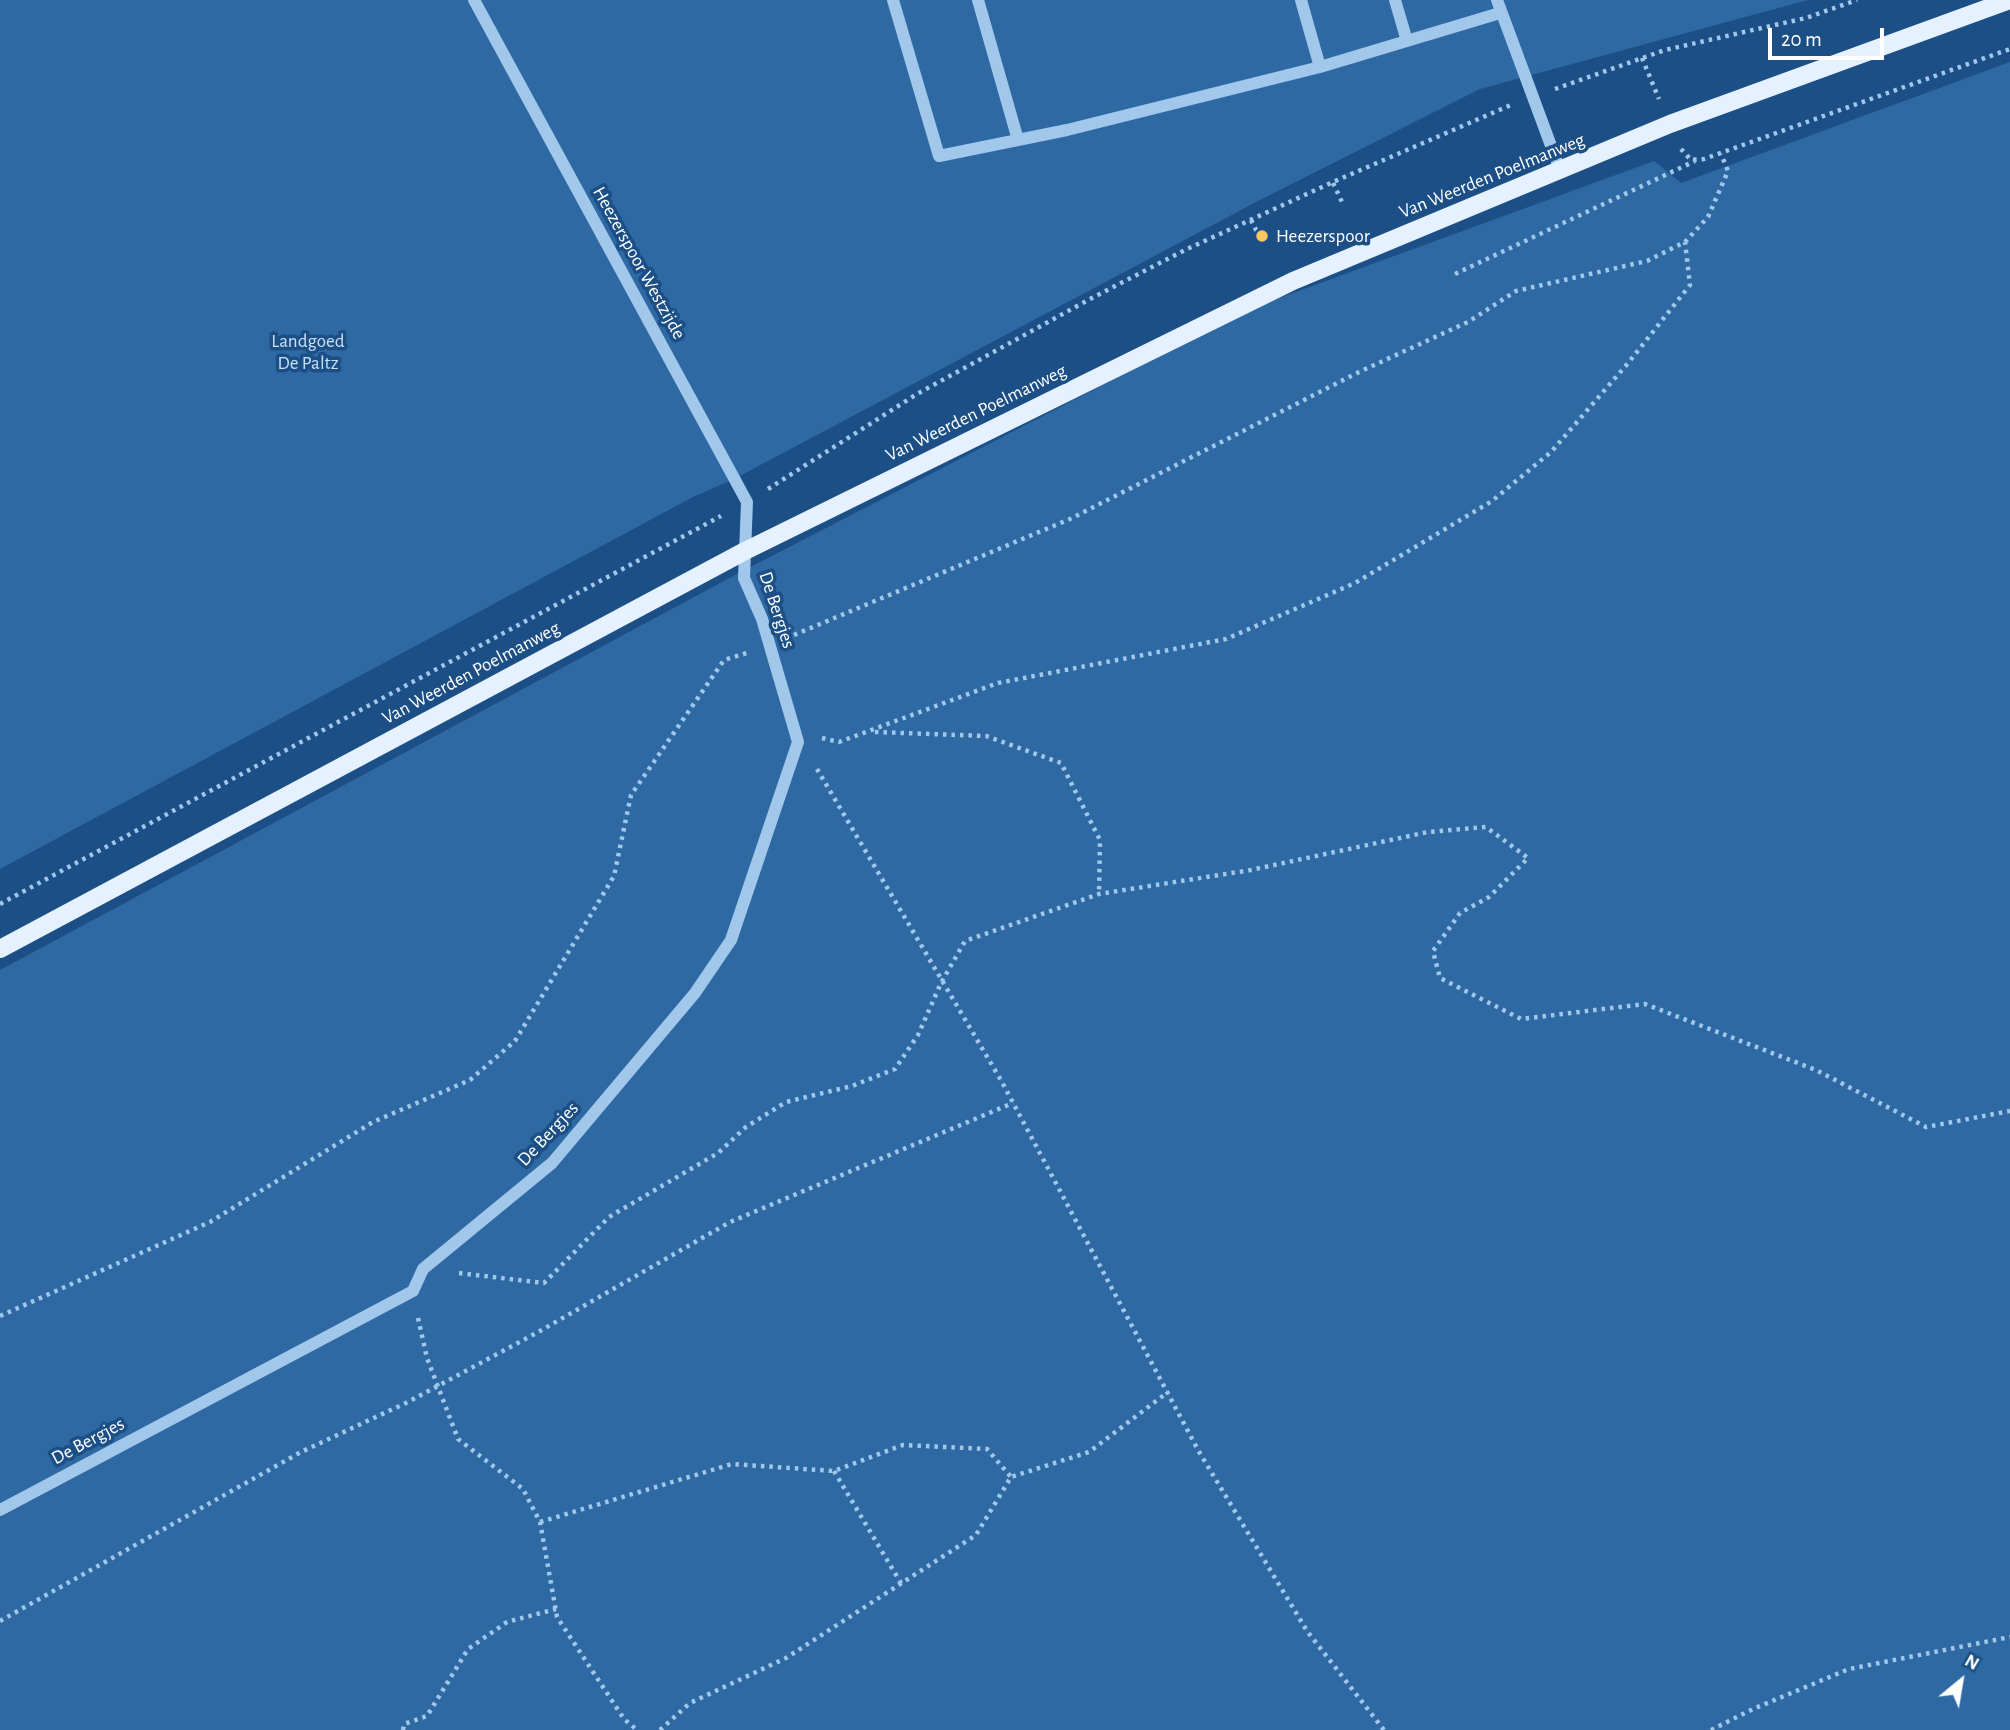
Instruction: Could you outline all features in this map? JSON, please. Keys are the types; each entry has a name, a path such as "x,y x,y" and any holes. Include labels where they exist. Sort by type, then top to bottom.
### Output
{"main road":[{"name":"Van Weerden Poelmanweg","path":"0,949 745,551 1293,281 1670,124 2010,0"}],"street":[{"name":"Heezerspoor Westzijde","path":"474,0 747,502"},
{"path":"892,0 939,156 1018,140 1320,67 1407,41 1498,6 1560,170"},
{"path":"978,0 1018,140"},
{"path":"1301,0 1320,67"},
{"path":"1395,0 1407,41"},
{"path":"745,551 747,502"},
{"name":"De Bergjes","path":"0,1510 412,1291 423,1269 478,1227 552,1163 695,993 732,940 798,742 762,619 744,578 745,551"}],"path":[{"path":"0,904 747,502 971,363 1090,299 1251,220 1532,97 1642,58 1807,18 1857,0"},
{"path":"0,1316 210,1222 373,1122 470,1080 515,1041 614,876 631,795 724,660 769,645 1070,519 1359,372 1468,322 1516,291 1647,261 1685,242 1708,217 1728,171 1721,154 2010,49"},
{"path":"1455,274 1696,160"},
{"path":"1333,182 1343,204"},
{"path":"1251,220 1261,240"},
{"path":"1099,894 1100,840 1061,763 986,736 871,732 998,683 1226,639 1355,583 1492,501 1551,452 1629,362 1690,285 1685,242"},
{"path":"798,742 830,788 1013,1103 1198,1450 1307,1631 1384,1730"},
{"path":"423,1269 544,1283 609,1217 718,1153 747,1127 786,1102 852,1086 895,1069 918,1035 941,983 965,941 1099,894 1251,870 1428,832 1486,827 1528,858 1489,897 1460,913 1433,951 1440,978 1521,1019 1645,1004 1816,1070 1926,1127 2010,1111"},
{"path":"0,1621 301,1452 439,1386 730,1222 1013,1103"},
{"path":"412,1291 426,1358 458,1439 523,1489 540,1522 557,1617 624,1719 637,1730"},
{"path":"660,1730 690,1703 786,1658 976,1535 1011,1477 1089,1452 1168,1392"},
{"path":"540,1522 732,1464 834,1471 904,1445 987,1449 1011,1477"},
{"path":"834,1471 902,1585"},
{"path":"403,1730 404,1724 427,1716 468,1649 507,1622 556,1609"},
{"path":"1711,1730 1753,1709 1849,1670 2010,1637"}],"green space":[{"name":"Landgoed De Paltz","path":"0,0 1808,0 1480,89 1260,200 734,479 693,497 0,869"},
{"path":"2010,62 2010,1730 0,1730 0,970 735,575 1252,308 1654,161 1681,183"}],"place":[{"name":"Heezerspoor","path":"1262,236"}]}
